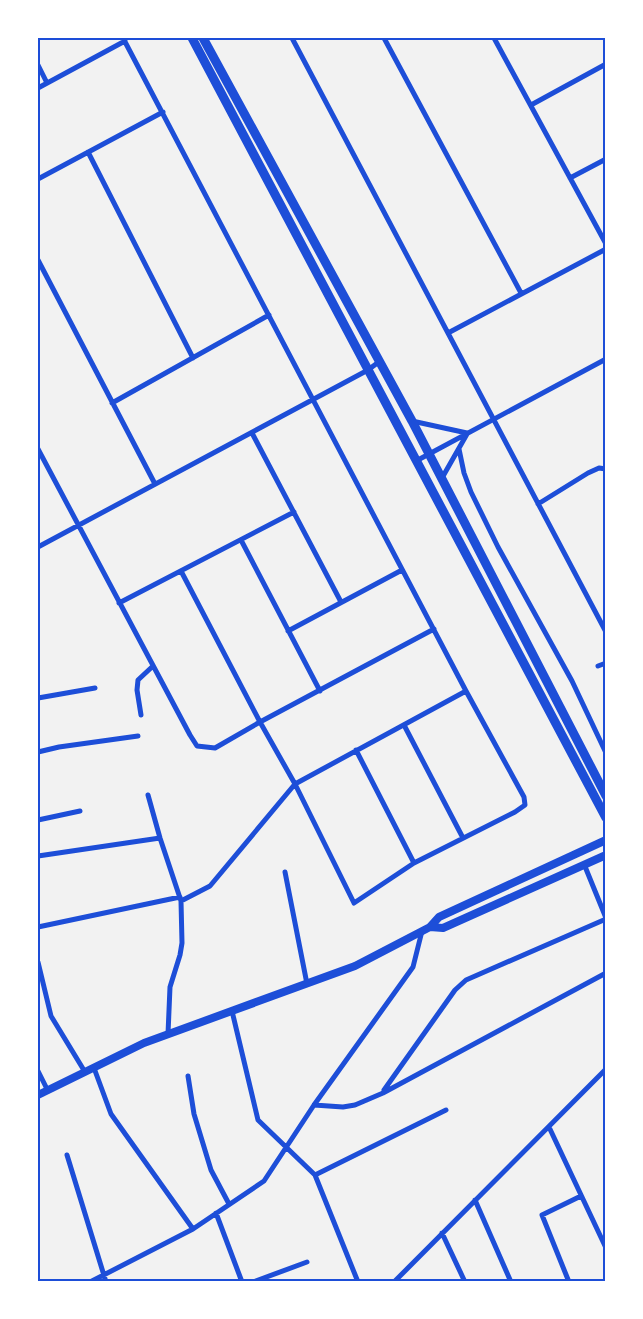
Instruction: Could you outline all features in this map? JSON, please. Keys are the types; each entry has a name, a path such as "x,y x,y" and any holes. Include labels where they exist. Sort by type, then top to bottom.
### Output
{"main road":[{"path":"192,38 606,818"},
{"path":"203,38 430,454 606,796"}],"street":[{"path":"292,38 606,632"},
{"path":"384,38 521,293"},
{"path":"494,38 606,244"},
{"path":"38,88 124,39 402,570 524,796 525,804 516,812 414,863 354,902 295,784 260,722 181,571"},
{"path":"531,105 606,64"},
{"path":"38,65 47,83"},
{"path":"38,179 162,112"},
{"path":"88,152 193,358"},
{"path":"570,178 606,159"},
{"path":"448,333 606,249"},
{"path":"38,260 155,484"},
{"path":"112,403 269,315"},
{"path":"416,461 606,359"},
{"path":"38,547 314,400 368,370 380,361"},
{"path":"412,421 468,433"},
{"path":"252,432 341,602"},
{"path":"442,478 468,433"},
{"path":"38,449 197,746 215,748 434,629"},
{"path":"459,449 464,473 471,492 498,547 572,681 606,753"},
{"path":"538,504 588,473 599,468 606,470"},
{"path":"119,603 294,512"},
{"path":"241,540 320,691"},
{"path":"288,631 402,570"},
{"path":"598,666 606,662"},
{"path":"141,715 137,690 138,680 153,666"},
{"path":"38,698 94,688"},
{"path":"38,927 180,899 204,890 220,876 295,784 466,691"},
{"path":"404,725 463,838"},
{"path":"38,752 59,747 138,736"},
{"path":"356,750 414,863"},
{"path":"148,795 180,899 182,943 170,987 168,1034"},
{"path":"38,820 80,810"},
{"path":"38,856 160,838"},
{"path":"38,1095 144,1043 355,966 430,927 439,917 606,840"},
{"path":"430,927 443,928 606,855"},
{"path":"383,1092 455,990 466,980 606,918 584,864"},
{"path":"285,872 307,984"},
{"path":"90,1282 193,1229 264,1181 314,1105 413,967 422,931"},
{"path":"38,962 52,1016 85,1072"},
{"path":"314,1105 355,1106 606,973"},
{"path":"232,1011 258,1120 314,1175 358,1282"},
{"path":"94,1068 111,1114 193,1229"},
{"path":"394,1282 606,1069"},
{"path":"38,1071 48,1091"},
{"path":"188,1076 194,1114 211,1170 229,1204"},
{"path":"314,1175 446,1110"},
{"path":"549,1128 606,1248"},
{"path":"67,1155 106,1282"},
{"path":"569,1282 542,1215 581,1196"},
{"path":"475,1200 511,1282"},
{"path":"216,1213 242,1282"},
{"path":"442,1233 465,1282"},
{"path":"254,1282 307,1262"}]}
